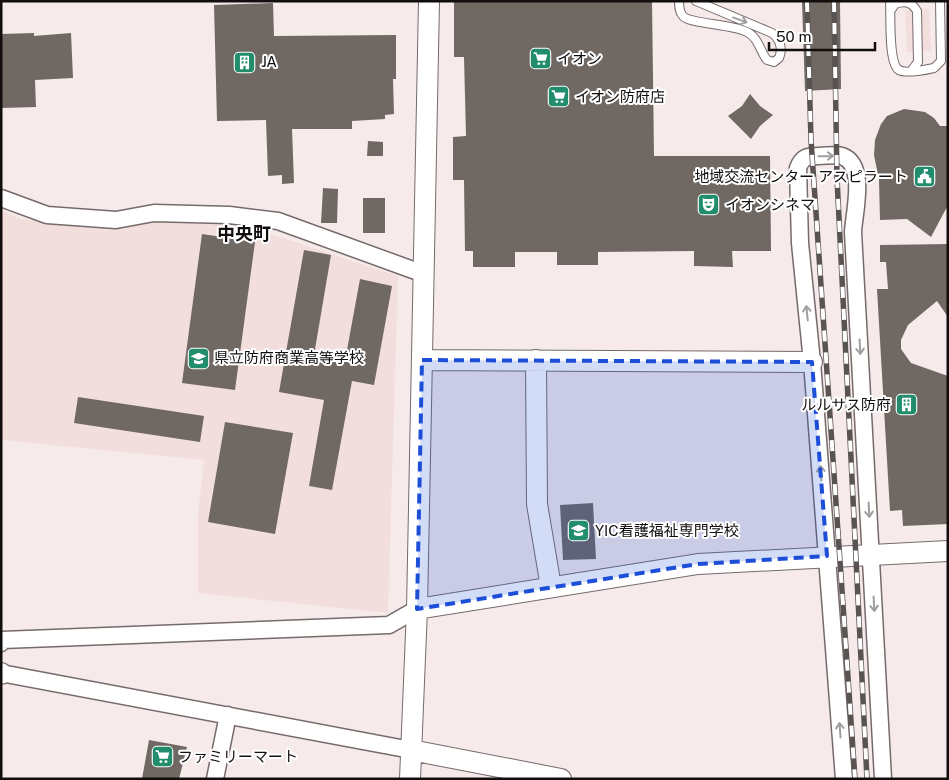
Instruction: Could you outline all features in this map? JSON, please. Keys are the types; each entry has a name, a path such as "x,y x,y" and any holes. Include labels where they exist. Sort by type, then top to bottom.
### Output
{"street":[{"path":"410,779 417,609 429,1"},
{"path":"844,779 812,362 800,243 798,168 800,161 807,156 841,156 853,165 857,174 853,232 883,779"},
{"path":"1,198 47,215 57,216 116,220 154,213 228,216 278,221 424,274"},
{"path":"422,360 812,362"},
{"path":"536,360 537,504 551,587"},
{"path":"1,643 2,640 389,624 417,609 698,564 948,551"},
{"path":"1,673 561,779"},
{"path":"215,779 228,715"}],"lane":[{"path":"679,1 680,11 685,18 693,21 719,23 747,32 754,37 767,60 774,62 779,58 781,51 779,42 772,33 696,1"},
{"path":"911,71 918,62 917,11 914,5 908,2 891,5 893,63 901,71 911,71 934,68 941,61 940,1"}],"highlighted area":[{"path":"422,360 812,362 827,556 698,564 417,609"}],"shaded area":[{"path":"929,9 931,51 907,52 905,10"},
{"name":"県立防府商業高等学校","path":"1,210 20,219 105,225 169,217 256,229 398,276 388,613 198,593 198,515 204,460 1,440"}],"building":[{"name":"イオン防府店","path":"454,1 652,1 654,156 770,156 771,251 732,251 733,267 694,266 694,251 598,252 598,265 557,265 557,252 515,252 515,267 473,267 473,251 465,251 464,180 453,180 453,137 466,136 464,57 454,57"},
{"path":"802,1 840,1 841,89 805,91"},
{"path":"273,3 274,36 396,35 396,79 393,79 394,114 385,115 385,119 352,121 352,129 292,129 294,183 282,184 282,175 268,176 266,120 217,121 214,5"},
{"path":"34,33 34,36 71,33 73,78 35,80 36,107 1,108 1,34"},
{"path":"750,94 760,106 773,115 760,126 751,139 728,116 742,106"},
{"path":"904,109 925,112 934,118 940,126 948,126 948,205 931,237 907,219 880,220 879,180 874,155 875,140 881,124 887,116"},
{"path":"368,141 383,142 383,156 367,156"},
{"path":"323,188 338,189 337,223 321,223"},
{"path":"363,198 385,198 385,233 363,233"},
{"path":"202,234 255,242 235,390 182,383"},
{"name":"ルルサス防府","path":"948,244 948,317 937,301 908,325 901,340 901,349 911,363 948,376 948,524 903,526 902,510 890,511 877,289 888,289 886,262 880,262 880,245"},
{"path":"304,250 331,255 314,355 345,361 360,279 392,286 374,385 352,381 332,490 309,486 324,400 279,392"},
{"path":"78,397 204,416 200,442 74,423"},
{"path":"225,422 293,433 275,534 208,522"},
{"path":"593,503 596,559 563,560 560,505"},
{"path":"149,740 187,747 179,779 142,779"}],"railway":[{"path":"807,1 811,140 855,779"},
{"path":"834,1 837,178 867,779"}],"place":[{"name":"イオン","path":"541,59"},
{"name":"JA","path":"245,62"},
{"name":"イオン防府店","path":"559,97"},
{"name":"地域交流センター アスピラート","path":"924,177"},
{"name":"イオンシネマ","path":"709,205"},
{"name":"県立防府商業高等学校","path":"198,358"},
{"name":"ルルサス防府","path":"907,405"},
{"name":"YIC看護福祉専門学校","path":"579,531"},
{"name":"ファミリーマート","path":"162,757"}],"district":[{"name":"中央町","path":"244,234"}]}
